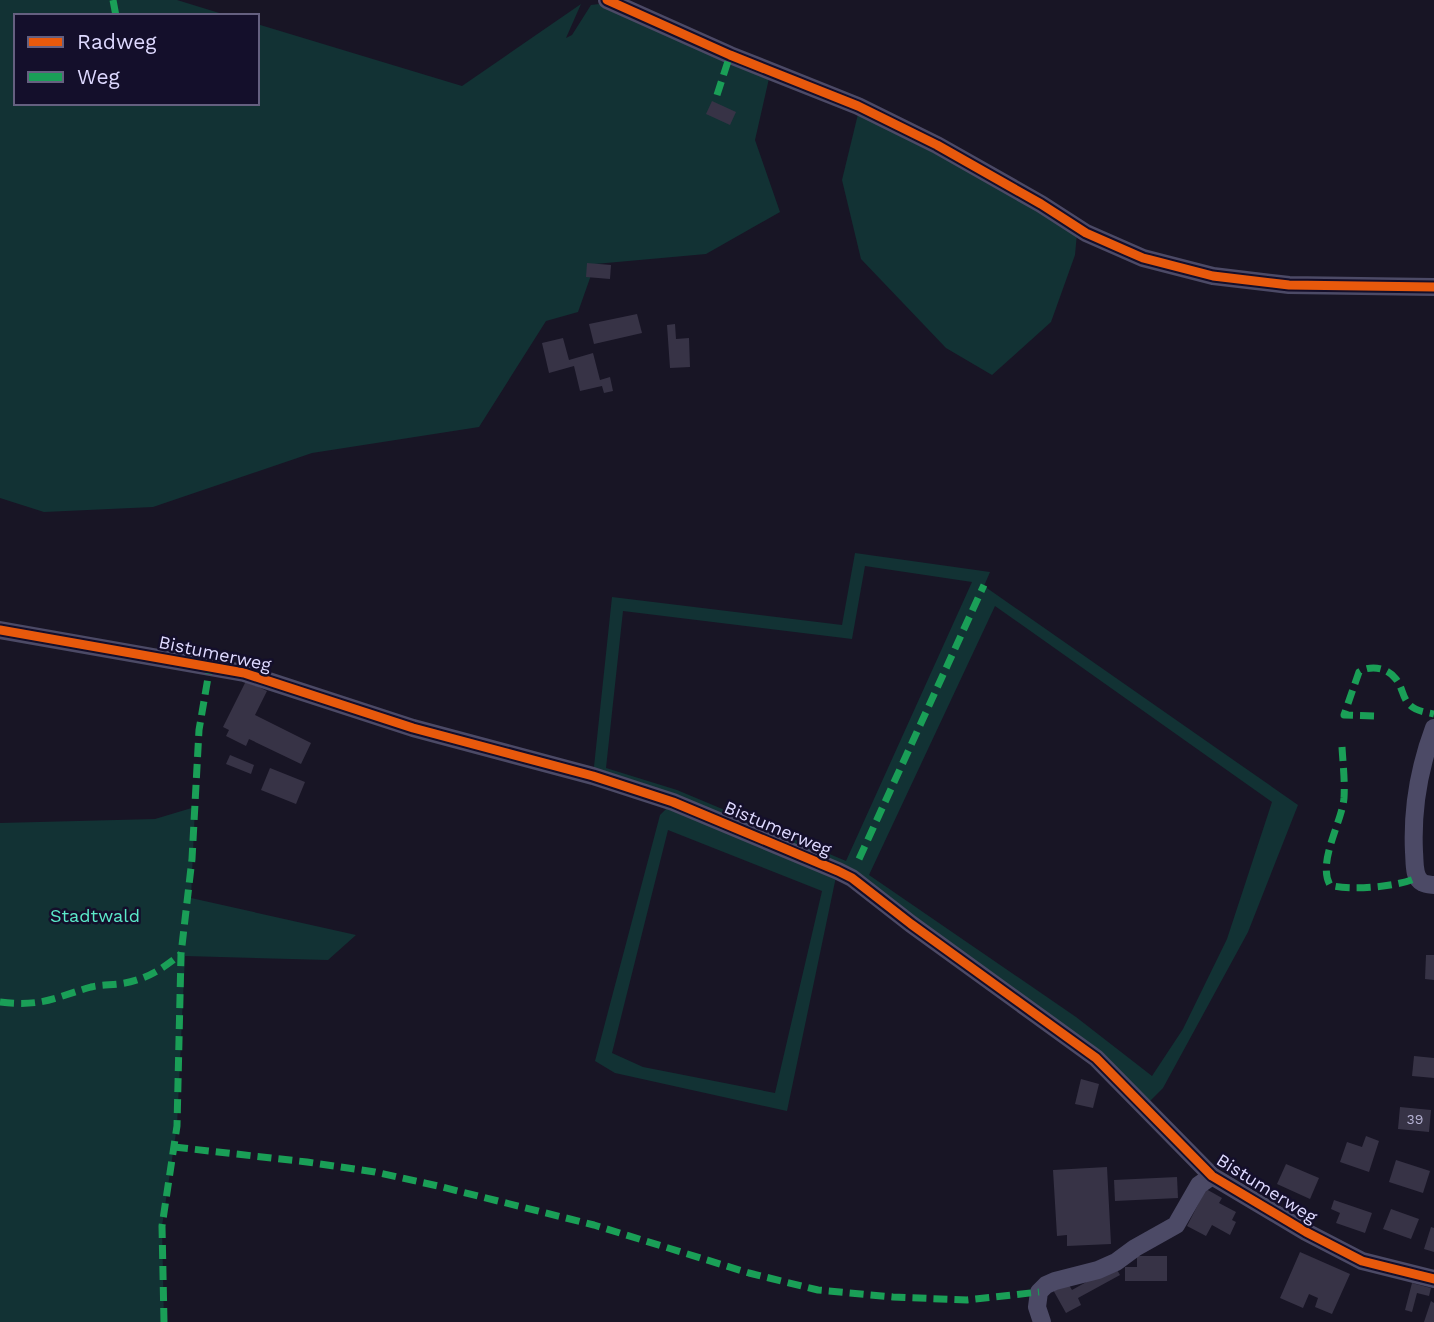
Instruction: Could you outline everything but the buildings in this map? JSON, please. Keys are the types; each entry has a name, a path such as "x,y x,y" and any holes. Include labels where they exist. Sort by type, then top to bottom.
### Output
{"street":[{"path":"607,0 730,55 858,106 937,145 1086,233 1143,258 1213,276 1289,285 1434,287"},
{"name":"Bistumerweg","path":"0,630 244,673 413,728 593,776 673,802 755,834 838,871 852,878 1096,1058 1212,1175 1306,1232 1362,1261 1434,1279"},
{"path":"1434,728 1417,789 1414,839 1418,877 1423,883 1434,885"},
{"path":"1042,1322 1037,1307 1039,1292 1046,1285 1116,1262 1135,1248 1176,1226 1199,1185 1212,1175"}],"green space":[{"path":"0,0 177,0 222,14 14,14 14,105 259,105 259,25 462,86 581,4 566,38 572,35 591,5 607,3 770,74 755,140 780,212 706,254 595,264 578,312 546,321 479,427 312,453 153,507 44,512 0,498"},
{"path":"859,110 1077,233 1075,255 1051,322 992,375 946,348 861,259 842,180"},
{"path":"855,553 990,572 984,586 1298,805 1248,932 1163,1088 1143,1108 1096,1058 837,872 787,1111 615,1073 595,1061 660,815 673,802 593,776 612,597 842,625","holes":["865,566 972,582 846,861 677,790 606,768 623,611 852,639","995,606 1272,802 1227,939 1183,1029 1152,1076 1076,1017 869,875","668,830 822,891 775,1093 643,1067 612,1053"]},
{"name":"Stadtwald","path":"195,807 191,898 356,935 328,960 185,956 177,1126 162,1226 164,1322 0,1322 0,823 155,819"}],"marked path":[{"path":"113,0 116,14"},
{"path":"717,95 730,55"},
{"path":"859,859 984,585"},
{"path":"164,1322 162,1226 177,1126 181,954 192,859 199,730 210,666"},
{"path":"1374,716 1344,715 1359,672 1373,668 1383,669 1391,674 1410,706 1434,714"},
{"path":"1342,747 1344,798 1326,865 1330,885 1349,888 1374,887 1418,877"},
{"path":"0,1002 37,1002 91,987 136,980 159,970 181,954"},
{"path":"174,1147 375,1172 594,1225 749,1273 818,1290 967,1300 1039,1292"}],"cycle path":[{"path":"607,0 730,55 858,106 937,145 1086,233 1143,258 1213,276 1289,285 1434,287"},
{"path":"0,630 244,673 413,728 593,776 673,802 838,871 852,878 1096,1058 1212,1176 1306,1232 1362,1261 1434,1279"}]}
